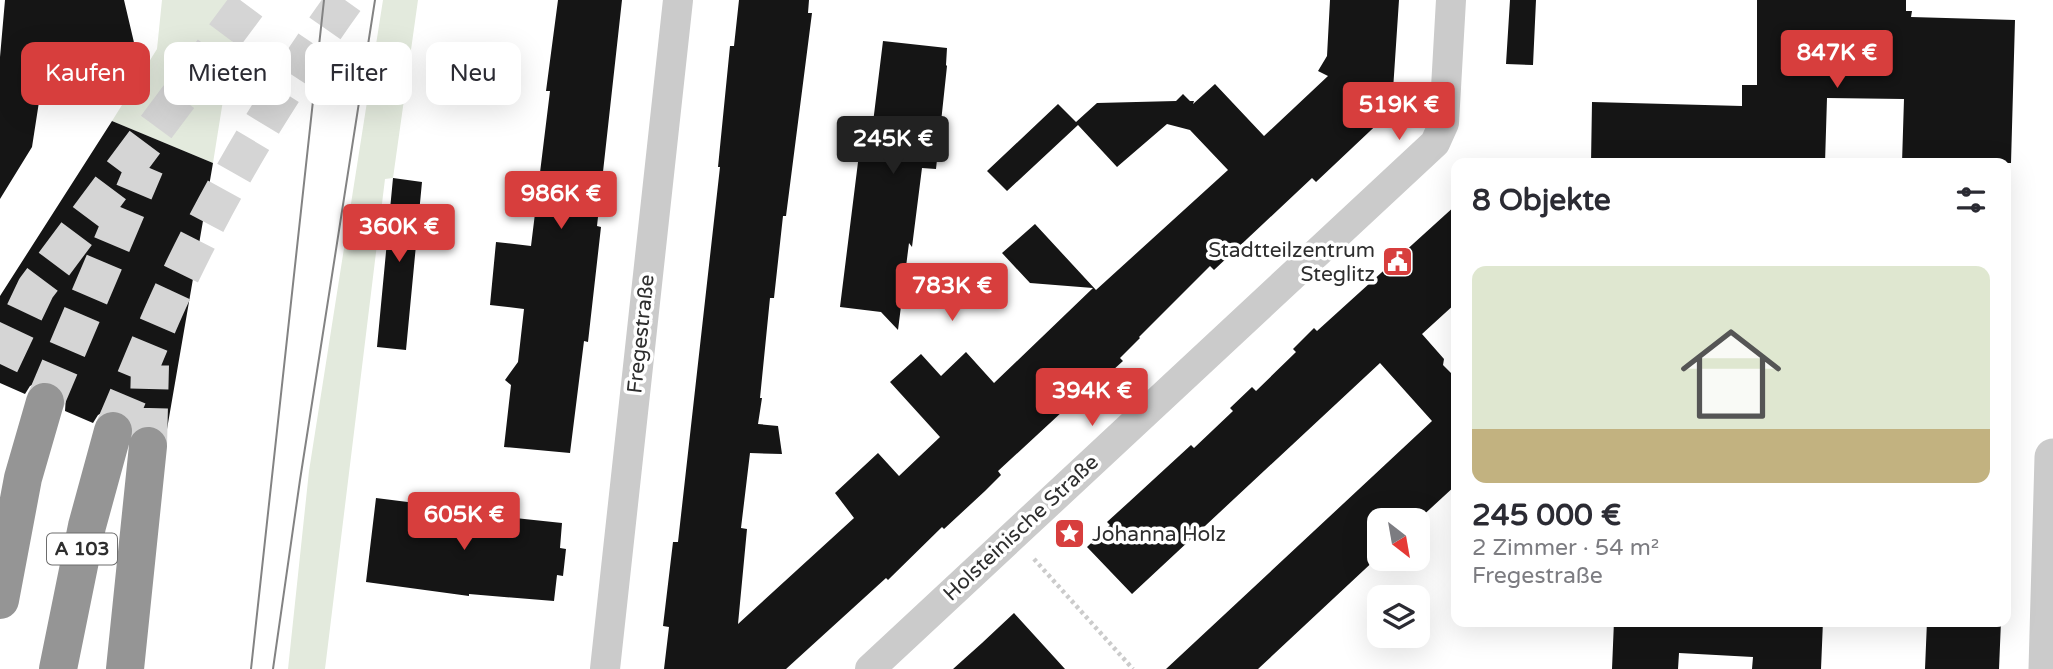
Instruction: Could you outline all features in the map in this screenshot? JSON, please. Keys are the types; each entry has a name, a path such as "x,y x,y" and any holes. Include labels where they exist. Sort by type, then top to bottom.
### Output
{"highway":[{"path":"0,600 23,478 45,402"},
{"name":"A 103","path":"58,669 87,526 113,431"},
{"path":"125,669 148,446"}],"street":[{"name":"Fregestraße","path":"605,669 678,0"},
{"name":"Holsteinische Straße","path":"870,669 1435,143 1444,123 1451,0"},
{"path":"2048,669 2053,457"}],"path":[{"path":"1034,558 1133,669"}],"shaded area":[{"path":"162,0 239,0 232,42 164,42 164,105 222,105 213,163 112,121 122,105 150,105 150,60 157,49"},
{"path":"383,0 418,0 412,43 376,42"},
{"path":"367,105 403,105 393,178 385,179 325,669 288,669 309,471"}],"building":[{"path":"5,0 124,0 134,42 21,42 21,105 39,105 32,147 0,199 0,57"},
{"path":"558,0 622,0 597,226 601,227 588,342 584,341 570,453 504,447 511,385 505,380 518,362 524,309 490,305 496,242 531,246"},
{"path":"739,0 809,0 808,13 812,13 774,298 770,298 758,424 778,426 782,454 750,453 741,528 747,529 738,624 854,518 835,493 878,453 899,476 940,437 890,382 921,354 941,376 966,352 994,383 1093,288 1030,283 1002,253 1035,224 1096,290 1228,170 1190,130 1167,124 1117,167 1078,125 1007,191 987,171 1058,104 1076,122 1097,103 1176,101 1183,94 1190,101 1194,101 1193,104 1215,84 1264,136 1328,76 1318,71 1327,56 1330,0 1399,0 1392,105 1387,109 1387,115 1316,182 1312,178 1214,270 1210,266 1139,337 1120,358 1123,361 1102,380 1099,378 998,471 1001,475 985,491 786,669 664,669 669,627 663,626 673,542 678,542 720,167 730,46 734,46"},
{"path":"1510,0 1536,0 1533,65 1506,64"},
{"path":"1757,0 1906,0 1906,11 1912,11 1911,17 2015,20 2011,163 2011,158 1902,158 1904,99 1827,98 1825,158 1591,158 1592,102 1742,106 1742,85 1757,85"},
{"path":"883,41 947,48 936,169 922,168 898,330 881,312 840,307 861,138 871,139"},
{"path":"112,121 213,163 166,435 151,424 134,430 129,416 118,410 107,410 98,415 93,423 65,411 66,396 61,387 52,381 39,381 30,386 25,394 0,383 0,296"},
{"path":"393,178 422,182 406,350 377,347"},
{"path":"1451,210 1451,308 1422,334 1444,359 1443,365 1451,373 1451,490 1430,509 1367,508 1367,567 1258,669 1166,669 1432,421 1380,363 1132,594 1087,547 1110,525 1107,522 1191,445 1194,448 1233,411 1230,408 1252,387 1256,391 1296,352 1293,349 1314,328 1317,331"},
{"path":"376,498 479,511 479,514 562,523 560,548 566,549 563,576 557,575 554,601 469,596 366,582"},
{"path":"1014,613 1065,669 953,669 982,643"},
{"path":"1614,627 1823,627 1821,669 1752,669 1753,657 1679,653 1678,669 1612,669"},
{"path":"1927,627 2001,627 1999,669 1925,669"}],"tunnel":[{"path":"0,364 36,288 251,0"},
{"path":"113,431 172,293 217,203 278,99 345,0"},
{"path":"45,402 145,166"},
{"path":"148,446 150,365"}],"tram line":[{"path":"251,669 324,0"},
{"path":"273,669 375,0"}],"place":[{"name":"Stadtteilzentrum Steglitz","path":"1398,262"},
{"name":"Johanna Holz","path":"1069,534"}]}
